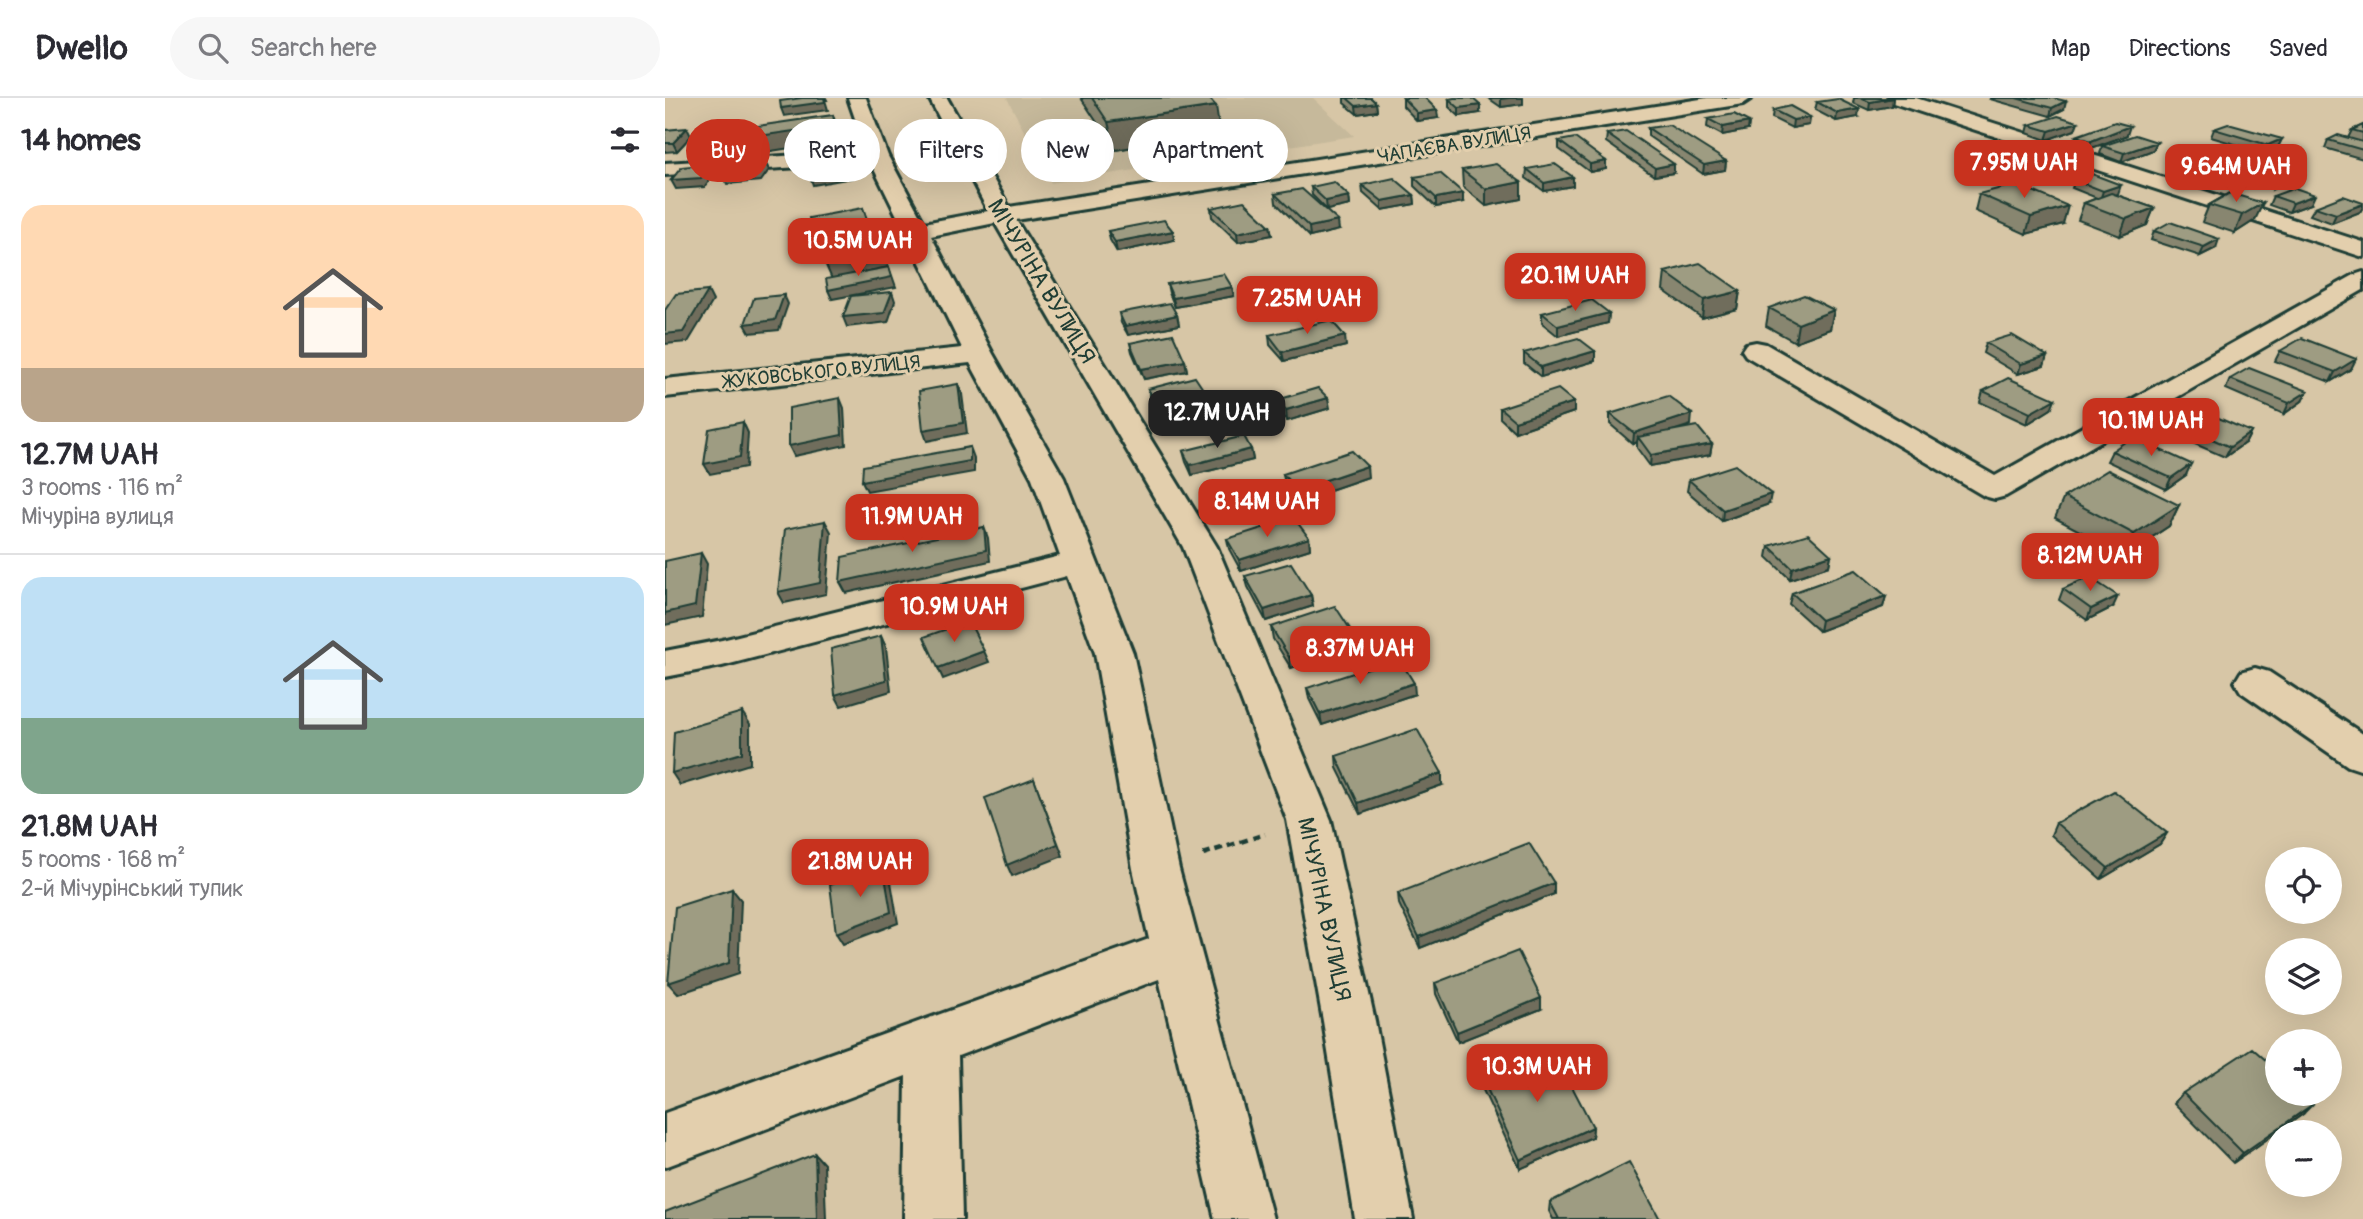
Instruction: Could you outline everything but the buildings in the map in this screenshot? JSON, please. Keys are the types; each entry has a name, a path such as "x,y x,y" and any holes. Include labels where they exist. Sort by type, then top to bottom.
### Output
{"street":[{"path":"857,98 864,119"},
{"name":"МІЧУРІНА ВУЛИЦЯ","path":"938,98 1002,215 1200,547 1309,820 1349,1021 1384,1219"},
{"name":"ЧАПАЄВА ВУЛИЦЯ","path":"916,232 1002,215 1744,98"},
{"path":"1897,98 2363,250"},
{"path":"665,169 784,162"},
{"path":"880,162 979,354 1048,478 1114,653 1156,869 1244,1219"},
{"path":"1756,350 1995,489 2363,280"},
{"name":"ЖУКОВСЬКОГО ВУЛИЦЯ","path":"665,388 979,354"},
{"path":"665,664 722,653 1080,562"},
{"path":"2255,682 2363,755"},
{"path":"665,1140 1176,951"},
{"path":"932,1042 933,1219"}],"path":[{"path":"1156,869 1309,820"}],"shaded area":[{"path":"1007,98 1313,98 1354,136 1288,146 1288,119 1128,119 1128,171 1114,173 1114,119 1021,119 1021,125"}]}
